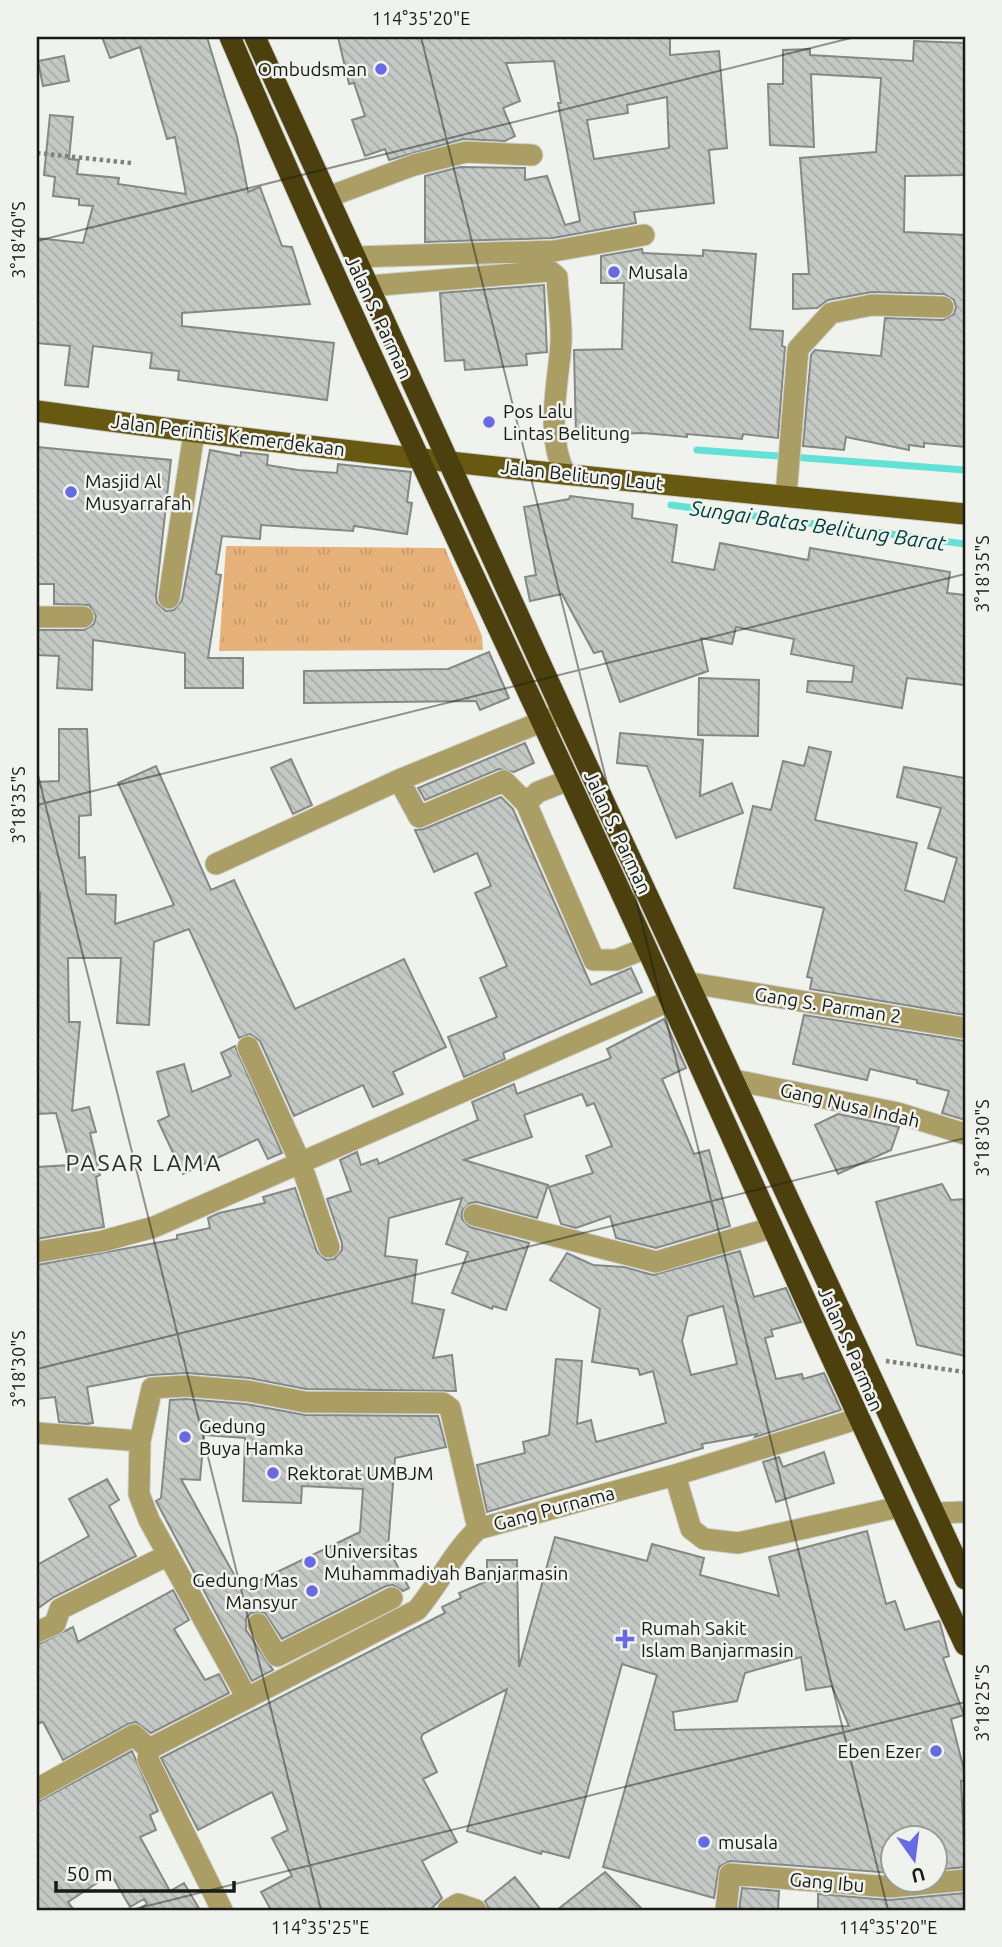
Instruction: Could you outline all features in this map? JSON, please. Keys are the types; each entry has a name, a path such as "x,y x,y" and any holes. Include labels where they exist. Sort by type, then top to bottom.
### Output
{"highway":[{"name":"Jalan S. Parman","path":"230,37 303,208 569,779 857,1419 965,1645"},
{"name":"Jalan S. Parman","path":"255,37 965,1579"},
{"path":"649,954 674,951"}],"main road":[{"name":"Jalan Perintis Kemerdekaan","path":"37,411 194,433 449,461"},
{"name":"Jalan Belitung Laut","path":"449,461 965,514"}],"street":[{"path":"328,197 414,165 466,152 532,155"},
{"path":"355,257 554,251 644,235"},
{"path":"369,286 550,271 557,277 561,341 554,440 556,456 565,474"},
{"path":"786,496 798,349 831,313 873,305 943,307"},
{"path":"169,598 194,433"},
{"path":"37,617 83,617"},
{"path":"216,864 399,780 564,713"},
{"path":"526,803 538,792 569,779"},
{"path":"399,780 419,817 504,781 526,803 594,960 616,960 649,954"},
{"name":"Gang S. Parman 2","path":"691,983 965,1028"},
{"path":"37,1252 103,1241 154,1227 669,1001"},
{"path":"248,1047 300,1164 329,1247"},
{"name":"Gang Nusa Indah","path":"734,1080 898,1113 965,1134"},
{"path":"474,1215 656,1262 771,1228"},
{"path":"247,1698 166,1556 139,1494 141,1441 152,1388 186,1385 248,1391 305,1402 443,1403 450,1408 478,1529"},
{"name":"Gang Purnama","path":"149,1749 337,1654 417,1610 439,1585 458,1547 478,1529 676,1475 857,1419"},
{"path":"37,1433 141,1441"},
{"path":"676,1475 691,1529 704,1539 738,1543 899,1507"},
{"path":"935,1513 965,1512"},
{"path":"37,1632 55,1624 60,1609 166,1556"},
{"path":"258,1624 277,1656 391,1598"},
{"path":"326,1631 337,1654"},
{"path":"37,1789 134,1735 149,1749 148,1760 222,1910"},
{"name":"Gang Ibu","path":"726,1910 730,1874 890,1887 965,1880"},
{"path":"448,1910 458,1905 476,1910"}],"path":[{"path":"37,153 131,163"},
{"path":"865,1358 965,1372"}],"green space":[{"path":"226,546 445,548 482,636 483,650 219,651"}],"building":[{"path":"102,37 207,37 237,137 248,192 260,187 282,246 292,247 310,304 182,313 182,326 334,343 327,400 178,380 179,371 150,368 152,353 93,346 88,387 65,385 70,346 37,343 37,238 83,243 93,206 79,205 79,199 53,196 55,177 44,175 50,115 73,117 69,159 79,160 77,174 119,178 118,184 186,194 175,137 167,139 140,47 110,58"},
{"path":"338,37 670,37 670,55 719,51 727,148 709,150 714,203 634,212 636,223 553,238 425,242 425,176 460,167 525,168 525,180 547,176 565,225 580,221 558,103 561,103 554,61 506,63 520,101 503,108 515,136 505,141 463,139 389,160 385,149 365,156 352,120 365,116 354,83 349,84","holes":["667,97 669,148 594,159 587,120 628,113 627,105"]},
{"path":"914,41 965,43 965,175 905,176 904,232 965,235 965,447 924,443 924,447 909,445 909,450 846,437 844,450 803,446 811,355 815,350 881,356 885,318 943,320 954,314 956,307 954,300 944,294 872,292 828,300 817,308 793,309 793,274 809,274 800,158 876,152 881,78 811,74 814,147 770,145 768,84 783,84 783,50 810,49 810,55 913,61"},
{"path":"64,56 69,81 43,86 38,61"},
{"path":"642,249 643,253 703,256 703,250 756,254 750,329 783,331 782,346 785,347 778,438 743,434 742,439 687,434 687,437 643,433 576,435 574,350 622,349 624,283 601,283 601,256"},
{"path":"544,285 547,352 526,354 527,365 465,370 464,360 445,361 440,293"},
{"path":"37,447 171,460 156,596 157,603 166,611 174,610 182,600 210,450 241,456 241,452 268,455 267,465 298,470 337,473 338,464 411,472 407,502 412,503 407,534 354,526 353,531 261,525 260,539 222,536 216,574 221,575 208,658 243,658 243,688 185,688 185,653 93,640 92,690 57,688 59,656 37,655 37,630 84,630 94,624 96,616 89,605 54,604 54,584 37,584"},
{"path":"570,496 633,504 632,518 677,525 672,562 714,570 720,543 808,560 810,548 950,572 947,593 965,595 965,685 907,678 902,708 807,692 808,681 852,682 854,666 791,654 794,639 736,627 732,644 701,638 708,671 620,702 602,651 594,653 562,594 530,601 525,577 536,575 524,507 569,499"},
{"path":"489,652 509,698 480,710 476,701 304,703 304,671 448,669"},
{"path":"699,678 759,680 758,736 698,735"},
{"path":"59,729 87,729 91,815 79,816 79,858 85,857 86,894 116,895 115,924 174,905 118,783 156,766 211,890 234,880 295,1009 404,959 446,1047 393,1072 403,1094 373,1107 363,1085 294,1116 260,1041 250,1034 239,1038 189,929 154,942 149,1025 117,1023 121,958 68,958 69,1022 80,1022 72,1111 89,1107 96,1132 90,1133 100,1175 96,1177 104,1227 37,1239 37,1167 70,1165 56,1113 37,1114 40,893 37,893 37,782 59,781"},
{"path":"620,733 703,740 700,796 732,783 743,813 676,838 647,766 617,763"},
{"path":"525,743 534,763 514,772 499,769 425,800 418,788"},
{"path":"809,747 831,752 815,820 917,843 905,890 944,902 957,858 928,848 941,808 897,797 904,767 965,778 965,1015 810,989 812,978 807,977 824,908 734,888 753,806 771,810 783,761 804,766"},
{"path":"291,759 312,805 293,814 271,768"},
{"path":"501,797 513,809 591,985 631,968 642,992 503,1053 505,1059 464,1077 448,1037 497,1017 480,978 507,966 475,893 491,886 477,853 434,872 415,830 424,829"},
{"path":"804,1015 965,1041 965,1120 942,1113 949,1091 917,1083 917,1080 870,1069 867,1080 793,1064"},
{"path":"664,1019 686,1068 662,1079 694,1154 709,1150 730,1226 656,1248 616,1238 610,1216 576,1228 561,1224 549,1187 593,1173 586,1156 612,1146 594,1103 587,1106 582,1094 524,1115 532,1137 464,1160 548,1185 537,1218 477,1202 470,1203 462,1211 462,1219 470,1227 529,1243 506,1310 493,1306 492,1309 452,1293 468,1252 446,1244 462,1198 389,1218 385,1256 417,1260 412,1303 444,1310 433,1358 452,1355 456,1391 306,1389 249,1378 187,1373 151,1375 87,1387 93,1423 88,1424 59,1422 55,1397 37,1399 37,1265 177,1239 177,1235 210,1228 208,1218 219,1213 265,1203 263,1197 295,1188 317,1252 326,1260 334,1259 342,1250 342,1243 327,1199 351,1191 340,1160 357,1152 361,1165 377,1159 379,1164 478,1120 472,1102 514,1084 517,1094 611,1058 607,1049"},
{"path":"235,1046 282,1153 268,1159 258,1139 183,1174 158,1121 169,1116 157,1072 184,1064 192,1092 231,1076 221,1053"},
{"path":"838,1114 899,1127 891,1150 838,1174 815,1125"},
{"path":"942,1184 951,1200 965,1199 965,1356 917,1345 876,1202"},
{"path":"740,1251 754,1297 786,1288 801,1322 771,1330 773,1336 765,1338 776,1379 802,1374 803,1379 824,1373 841,1410 755,1437 757,1434 702,1444 703,1448 487,1512 477,1465 525,1453 523,1442 549,1435 556,1359 582,1361 577,1424 591,1420 596,1442 666,1423 653,1371 640,1375 638,1369 592,1362 600,1309 550,1280 567,1253 593,1265 624,1267 653,1275","holes":["723,1306 737,1364 691,1375 682,1341 688,1316"]},
{"path":"170,1400 246,1404 305,1415 438,1416 446,1447 395,1458 388,1548 409,1588 403,1591 393,1585 386,1586 282,1639 265,1613 251,1613 246,1618 246,1630 273,1670 252,1681 156,1501 161,1498","holes":["204,1435 245,1438 243,1501 301,1503 302,1486 363,1489 360,1532 242,1589 181,1479 200,1480"]},
{"path":"824,1452 834,1483 776,1502 763,1462 779,1457 783,1467"},
{"path":"107,1479 119,1500 109,1506 136,1556 54,1597 37,1609 37,1565 89,1536 69,1499"},
{"path":"867,1531 886,1604 895,1601 905,1630 939,1621 949,1656 943,1658 964,1715 951,1719 965,1774 965,1781 961,1781 965,1867 950,1868 950,1825 880,1825 880,1872 730,1861 719,1867 714,1898 603,1867 657,1675 622,1664 569,1858 542,1851 541,1854 467,1831 507,1689 423,1734 421,1738 437,1772 423,1779 457,1842 422,1861 442,1898 430,1910 271,1910 261,1892 292,1876 272,1838 288,1830 272,1792 198,1830 161,1758 445,1613 442,1607 461,1598 459,1593 487,1581 487,1560 517,1560 519,1667 555,1537 647,1561 652,1544 704,1558 700,1575 779,1596 769,1557","holes":["801,1657 806,1690 832,1686 849,1726 675,1730 673,1712 737,1701 745,1673"]},
{"path":"173,1590 189,1620 174,1629 205,1680 219,1674 229,1693 151,1733 136,1722 128,1724 63,1760 43,1722 37,1724 37,1645 73,1627 78,1642"},
{"path":"132,1751 158,1811 150,1815 156,1830 140,1837 170,1891 184,1883 200,1910 137,1910 147,1904 144,1899 130,1907 111,1874 68,1902 74,1910 37,1910 37,1802"},
{"path":"605,1872 643,1910 557,1910"},
{"path":"515,1877 541,1910 489,1910 485,1901"},
{"path":"742,1888 779,1891 778,1910 739,1910"},
{"path":"964,1893 964,1910 818,1910 818,1894 889,1900"}],"waterway":[{"path":"697,450 965,470"},
{"name":"Sungai Batas Belitung Barat","path":"671,505 965,544"}],"place":[{"name":"Ombudsman","path":"381,69"},
{"name":"Musala","path":"614,272"},
{"name":"Pos Lalu Lintas Belitung","path":"489,422"},
{"name":"Masjid Al Musyarrafah","path":"71,492"},
{"name":"Gedung Buya Hamka","path":"185,1437"},
{"name":"Rektorat UMBJM","path":"273,1473"},
{"name":"Universitas Muhammadiyah Banjarmasin","path":"310,1562"},
{"name":"Gedung Mas Mansyur","path":"312,1591"},
{"name":"Rumah Sakit Islam Banjarmasin","path":"625,1639"},
{"name":"Eben Ezer","path":"936,1751"},
{"name":"musala","path":"704,1842"}],"district":[{"name":"PASAR LAMA","path":"144,1162"}]}
